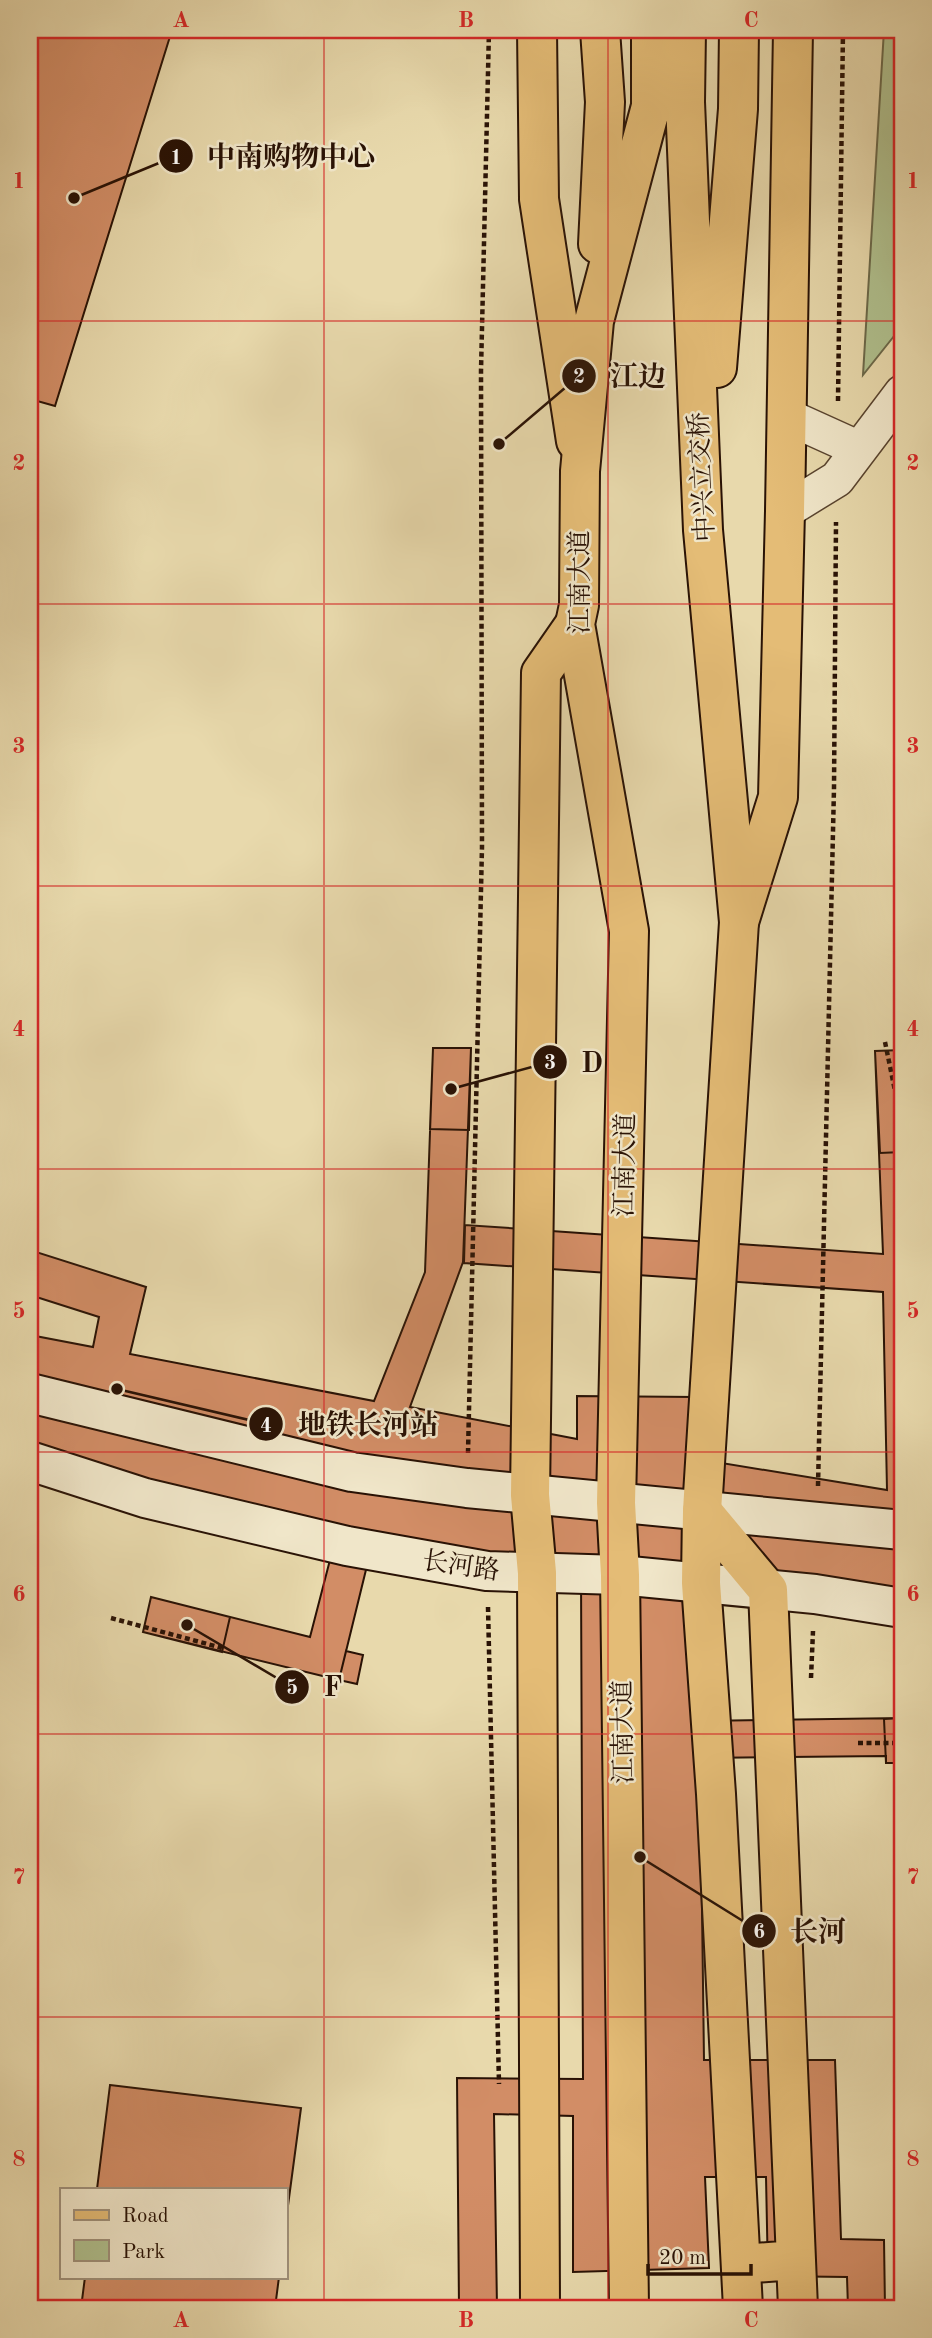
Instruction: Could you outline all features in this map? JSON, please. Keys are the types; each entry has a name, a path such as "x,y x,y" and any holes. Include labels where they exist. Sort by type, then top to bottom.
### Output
{"main road":[{"name":"江南大道","path":"537,30 539,199 580,471 579,605 575,624 629,931 616,1503 620,1575 629,2308"},
{"path":"594,321 605,102 600,30"},
{"name":"中兴立交桥","path":"652,30 668,104 739,922"},
{"name":"中兴立交桥","path":"580,471 594,321 668,104 686,30"},
{"path":"703,530 738,109 739,30"},
{"path":"743,2308 701,1583 702,1511 739,922 778,797 793,30"},
{"path":"540,2308 537,1573 530,1494 541,673 575,624"},
{"path":"30,1393 352,1472 467,1488 902,1530"},
{"name":"长河路","path":"30,1461 145,1498 347,1546 487,1571 620,1575 815,1594 902,1608"},
{"path":"702,1511 768,1590 797,2308"},
{"path":"741,2264 795,2260"}],"street":[{"path":"785,511 837,479 848,444 902,393"},
{"path":"786,416 848,444"}],"path":[{"path":"467,1488 482,846 481,371 489,30"},
{"path":"843,30 848,444"},
{"path":"817,1522 834,788 837,479"},
{"path":"885,1042 902,1125"},
{"path":"487,1571 499,2086"},
{"path":"811,1687 815,1594"},
{"path":"111,1618 222,1648"},
{"path":"858,1744 902,1743"}],"green space":[{"path":"884,30 902,30 902,326 863,375"}],"building":[{"path":"30,30 172,30 55,406 30,399"},
{"path":"30,30 172,30 55,406 30,399"},
{"path":"433,1048 471,1048 463,1262 410,1407 577,1439 577,1396 696,1397 697,1459 887,1490 883,1292 464,1263 465,1225 883,1254 875,1051 902,1050 902,1621 701,1587 700,1721 902,1718 902,1763 886,1763 886,1756 700,1758 704,2060 835,2060 841,2239 884,2240 885,2308 848,2308 847,2277 768,2276 766,2177 705,2177 709,2268 573,2272 573,2116 494,2114 497,2308 459,2308 457,2078 583,2079 581,1573 375,1533 339,1680 143,1632 151,1597 310,1637 338,1529 30,1462 30,1335 93,1347 99,1317 30,1295 30,1250 146,1287 130,1354 374,1401 425,1272"},
{"path":"433,1048 471,1048 469,1130 430,1129"},
{"path":"902,1050 902,1152 880,1153 875,1051"},
{"path":"151,1597 230,1617 222,1652 143,1632"},
{"path":"346,1651 363,1655 357,1684 339,1680"},
{"path":"902,1718 902,1763 886,1763 884,1719"},
{"path":"110,2085 301,2108 287,2213 287,2188 97,2188"},
{"path":"85,2278 279,2278 275,2308 81,2308"}],"place":[{"name":"中南购物中心","path":"74,198"},
{"name":"江边","path":"499,444"},
{"name":"D","path":"451,1089"},
{"name":"地铁长河站","path":"117,1389"},
{"name":"F","path":"187,1625"},
{"name":"长河","path":"640,1857"}]}
